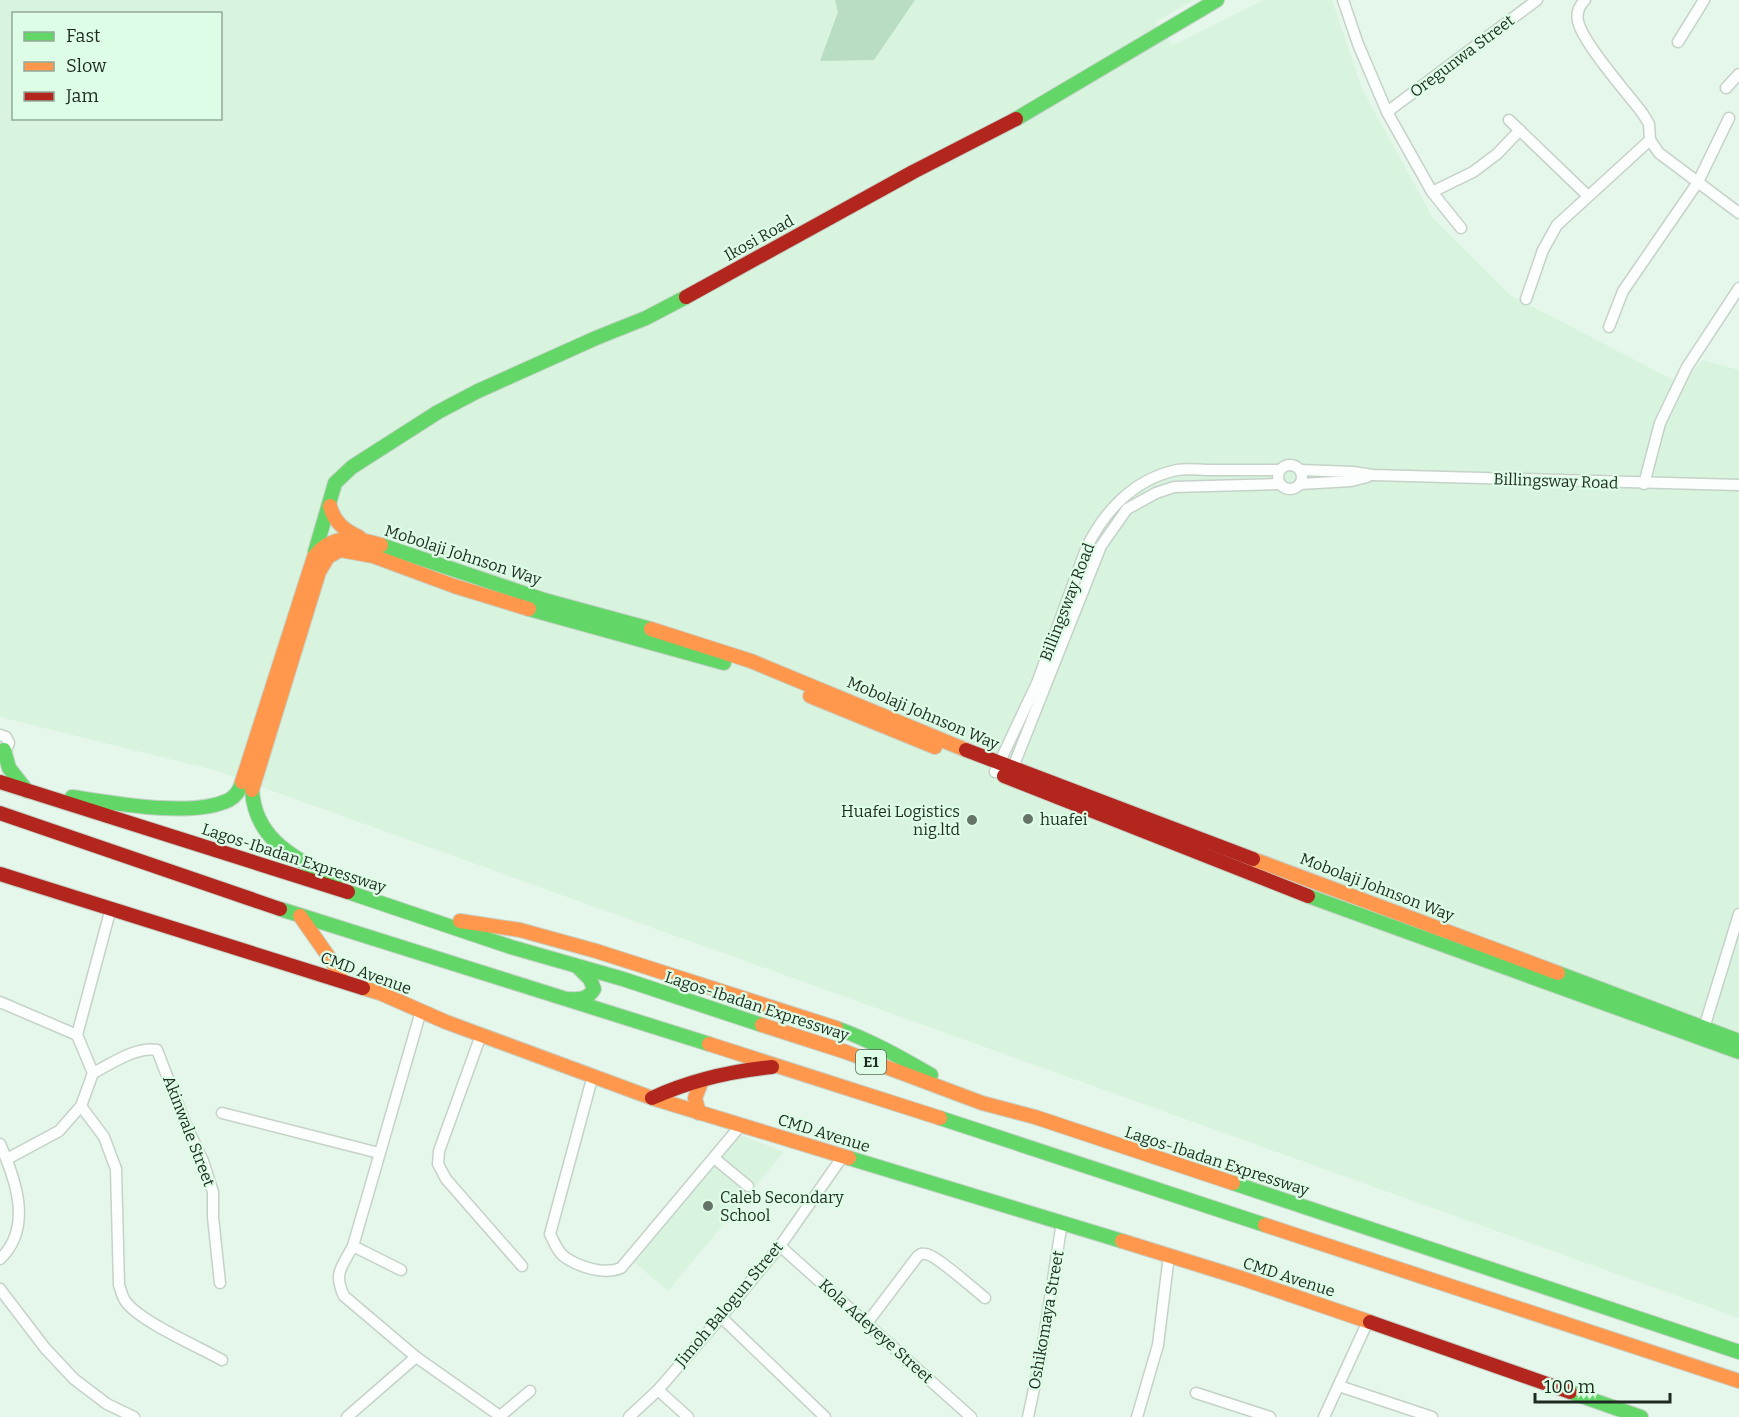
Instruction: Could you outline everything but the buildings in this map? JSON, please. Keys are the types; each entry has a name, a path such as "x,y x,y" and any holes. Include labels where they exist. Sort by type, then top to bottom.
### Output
{"main road":[{"name":"Ikosi Road","path":"320,552 335,483 348,470 400,435 451,404 542,361 646,318 692,294 913,172 998,129 1217,0"},
{"path":"320,552 334,552 343,538 331,514 330,506"},
{"name":"Mobolaji Johnson Way","path":"343,538 373,556 454,586 557,618 748,670 997,768"},
{"name":"Mobolaji Johnson Way","path":"343,538 365,540 544,600 681,637 751,661 1011,774 1311,897 1739,1052"},
{"path":"320,552 310,566 247,786 254,813 262,827 277,843 298,859 369,899"},
{"path":"2,751 14,777 28,792 142,806 204,808 228,801 247,786 319,572 320,552"},
{"name":"Mobolaji Johnson Way","path":"1011,774 1739,1041"},
{"name":"Lagos-Ibadan Expressway","path":"0,782 369,899 511,947 623,979 846,1052 962,1095 1739,1352"},
{"name":"E1","path":"0,813 300,916 786,1068 1739,1381"},
{"name":"CMD Avenue","path":"0,874 380,993 481,1035 652,1098 1169,1256 1368,1321 1641,1417"},
{"path":"300,916 333,963 342,980"},
{"path":"434,921 454,920 509,928 596,951 859,1036 922,1069 948,1090"},
{"path":"555,996 580,1000 592,994 593,984 579,968"},
{"path":"652,1098 674,1088 753,1069 768,1066 786,1068"},
{"path":"699,1113 695,1106 694,1095 701,1083"},
{"path":"953,1123 962,1095"}],"street":[{"path":"1343,0 1358,44 1387,112 1432,192 1461,228"},
{"name":"Oregunwa Street","path":"1387,112 1537,0"},
{"path":"1585,0 1578,8 1577,20 1585,37 1643,114 1648,124 1650,140 1659,153 1739,213"},
{"path":"1678,42 1704,0"},
{"path":"1726,88 1739,74"},
{"path":"1609,327 1623,291 1698,182 1730,118"},
{"path":"1509,120 1587,195"},
{"path":"1432,192 1473,172 1497,154 1520,130"},
{"path":"1526,299 1543,250 1557,225 1587,195 1650,140"},
{"path":"1644,484 1660,423 1678,385 1687,367 1739,288"},
{"path":"1290,465 1300,470 1302,477 1300,484 1290,490 1280,484 1277,477 1279,470 1290,465"},
{"name":"Billingsway Road","path":"997,768 1037,683 1086,549 1096,528 1120,499 1156,477 1178,469 1279,470"},
{"name":"Billingsway Road","path":"1300,470 1373,475 1739,485"},
{"name":"Billingsway Road","path":"1300,484 1351,481 1373,475"},
{"name":"Billingsway Road","path":"1011,774 1101,546 1127,509 1156,493 1174,487 1280,484"},
{"path":"0,735 6,737 9,743 8,747 2,751"},
{"path":"7,1159 59,1131 81,1106 93,1073 77,1035 111,908"},
{"path":"1704,1028 1739,914"},
{"path":"0,1002 77,1035"},
{"path":"421,1011 353,1246 339,1274 338,1284 344,1296 416,1357 499,1417 530,1391"},
{"path":"481,1035 439,1151 438,1164 452,1186 522,1266"},
{"name":"Akinwale Street","path":"93,1073 139,1051 148,1048 157,1050 186,1125 203,1161 213,1192 213,1218 220,1282"},
{"path":"593,1075 550,1234 564,1257 603,1271 614,1271 621,1268 741,1125"},
{"path":"81,1106 104,1137 116,1169 119,1285 124,1300 133,1310 160,1327 222,1360"},
{"path":"222,1113 379,1153"},
{"path":"0,1144 7,1159 18,1198 19,1216 17,1234 0,1259"},
{"name":"Jimoh Balogun Street","path":"629,1417 658,1390 780,1246 843,1156"},
{"path":"714,1158 748,1186"},
{"name":"Oshikomaya Street","path":"1028,1417 1041,1356 1062,1222"},
{"path":"353,1246 401,1270"},
{"name":"Kola Adeyeye Street","path":"780,1246 971,1417"},
{"path":"867,1323 917,1257 922,1254 928,1254 939,1261 985,1298"},
{"path":"1137,1417 1158,1345 1169,1256"},
{"path":"0,1289 45,1348 74,1379 107,1404 134,1417"},
{"path":"721,1317 825,1417"},
{"path":"1324,1417 1368,1321"},
{"path":"347,1417 416,1357"},
{"path":"1339,1386 1432,1417"},
{"path":"658,1390 688,1417"},
{"path":"1196,1393 1270,1417"}],"shaded area":[{"path":"0,0 1194,0 1155,22 1173,45 1264,0 1332,0 1362,89 1433,218 1510,295 1681,384 1703,360 1739,370 1739,1318 214,770 0,717"},
{"path":"835,0 915,0 874,60 820,61 838,12"},
{"name":"Caleb Secondary School","path":"737,1134 784,1152 668,1291 633,1261"}],"traffic: fast":[{"path":"1016,119 1217,0"},
{"path":"315,552 335,483 352,467 438,412 478,391 646,318 686,297"},
{"path":"381,545 544,600 651,629"},
{"path":"529,609 724,663"},
{"path":"4,750 9,768 27,791"},
{"path":"72,797 152,808 195,808 229,800 234,797 242,782"},
{"path":"252,790 255,808 269,835 280,846 306,864 336,880"},
{"path":"348,892 511,947 623,979 762,1025"},
{"path":"1308,896 1739,1052"},
{"path":"280,909 709,1044"},
{"path":"569,999 583,998 594,989 590,979 579,968"},
{"path":"1558,973 1739,1041"},
{"path":"836,1028 873,1043 931,1075"},
{"path":"940,1118 1265,1225"},
{"path":"849,1158 1122,1241"},
{"path":"1233,1183 1739,1352"},
{"path":"1570,1392 1641,1417"}],"traffic: slow":[{"path":"330,506 340,525 359,537"},
{"path":"242,782 314,557 328,544 344,539 362,540 381,545"},
{"path":"252,790 319,572 328,557 340,550 373,556 454,586 529,609"},
{"path":"651,629 751,661 966,750"},
{"path":"810,696 935,747"},
{"path":"1253,859 1558,973"},
{"path":"300,916 333,963 342,980"},
{"path":"460,921 520,930 596,951 836,1028"},
{"path":"363,988 380,993 446,1022 652,1098 849,1158"},
{"path":"762,1025 846,1052 982,1103 1035,1117 1233,1183"},
{"path":"709,1044 940,1118"},
{"path":"699,1113 695,1098 701,1083"},
{"path":"1265,1225 1739,1381"},
{"path":"1122,1241 1370,1322"}],"traffic: jam":[{"path":"686,297 913,172 1016,119"},
{"path":"966,750 1253,859"},
{"path":"1004,776 1308,896"},
{"path":"0,782 348,892"},
{"path":"0,813 280,909"},
{"path":"0,874 363,988"},
{"path":"652,1098 711,1078 772,1067"},
{"path":"1370,1322 1570,1392"}],"place":[{"name":"huafei","path":"1028,819"},
{"name":"Huafei Logistics nig.ltd","path":"972,820"},
{"name":"Caleb Secondary School","path":"708,1206"}]}
